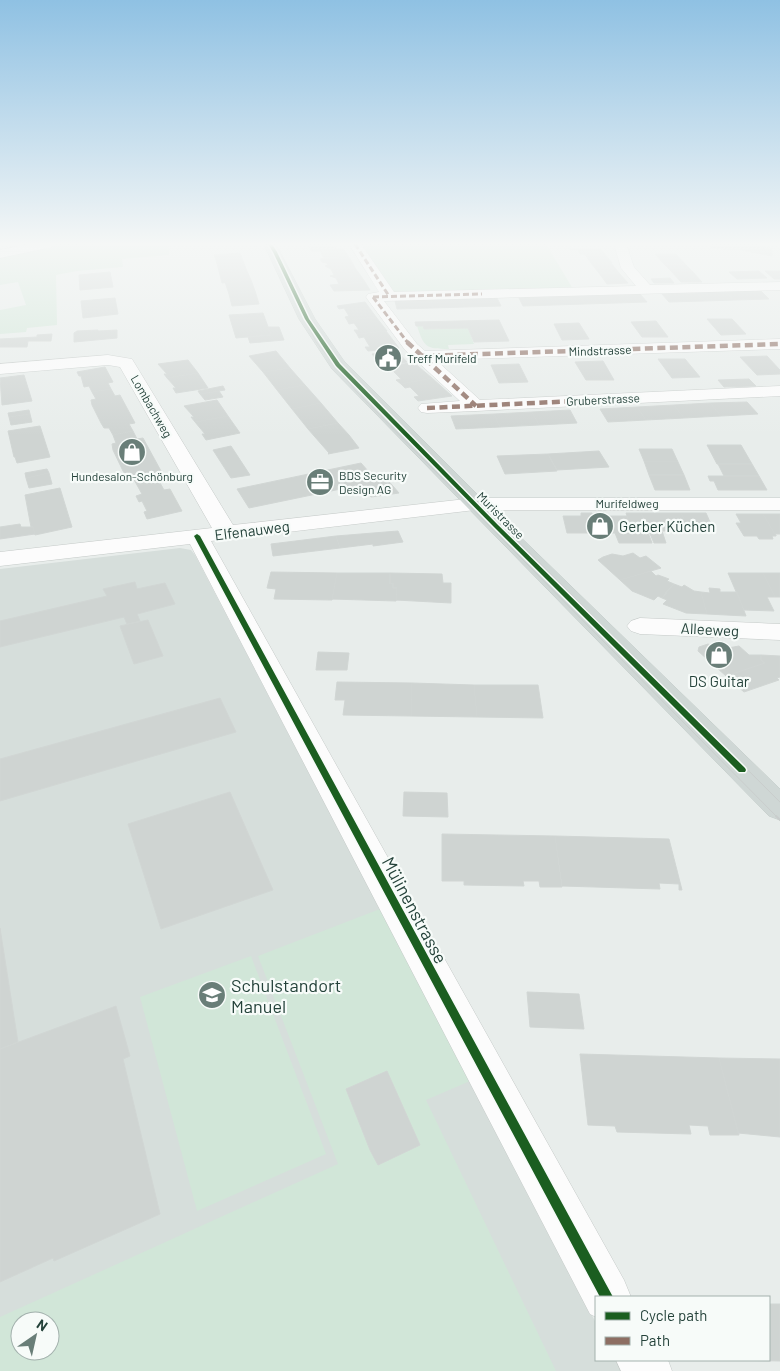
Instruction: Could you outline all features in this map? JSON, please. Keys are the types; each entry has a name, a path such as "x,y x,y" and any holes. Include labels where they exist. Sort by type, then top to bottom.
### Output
{"main road":[{"name":"Muristrasse","path":"302,308 307,319 338,365 780,808"},
{"path":"742,770 780,783"}],"street":[{"path":"388,308 410,347 476,406"},
{"name":"Mindstrasse","path":"420,356 780,344"},
{"name":"Lombachweg","path":"0,369 108,360 126,363 211,534"},
{"name":"Gruberstrasse","path":"426,408 780,391"},
{"name":"Murifeldweg","path":"475,504 780,504"},
{"name":"Elfenauweg","path":"0,559 475,504"},
{"name":"Mülinenstrasse","path":"211,534 606,1296"},
{"name":"Alleeweg","path":"640,626 780,632"}],"shaded area":[{"name":"Schulstandort Manuel","path":"180,548 191,550 195,555 595,1321 595,1361 616,1361 621,1371 0,1371 0,569"}],"green space":[{"path":"11,308 57,308 57,325 27,328 26,332 0,334 0,310"},
{"path":"417,326 422,326 424,329 468,328 474,344 448,345 449,349 431,347 424,343"},
{"path":"380,909 470,1081 426,1100 556,1371 0,1371 0,1317 10,1312 10,1361 60,1361 60,1311 13,1311 338,1164 258,956","holes":["387,1072 420,1145 378,1165 370,1150 346,1089"]},
{"path":"251,956 326,1154 197,1211 140,997"}],"building":[{"path":"82,308 117,308 118,314 83,318"},
{"path":"338,308 369,308 376,317 347,320 345,317 349,316 344,308"},
{"path":"397,308 433,308 397,309"},
{"path":"263,313 271,335 236,338 229,315"},
{"path":"376,317 387,331 357,334 354,330 359,330 354,323 349,324 347,320"},
{"path":"707,319 732,319 746,334 721,335"},
{"path":"499,320 509,341 474,342 468,328 424,329 423,326 416,326 415,322"},
{"path":"656,321 668,337 642,337 631,322"},
{"path":"579,323 589,339 562,340 554,324"},
{"path":"268,327 279,327 284,340 250,343 248,337 271,335"},
{"path":"117,330 117,338 74,342 74,333 77,331"},
{"path":"386,331 399,348 368,351 365,347 370,347 364,337 359,338 357,334"},
{"path":"52,334 51,341 28,341 27,347 0,347 0,339 37,337 37,335"},
{"path":"276,351 290,368 263,372 249,356"},
{"path":"397,351 407,362 389,366 386,363 380,364 372,354"},
{"path":"767,356 780,370 780,374 757,375 740,357"},
{"path":"658,359 685,359 700,377 672,378"},
{"path":"188,360 198,373 167,378 164,374 167,374 158,364"},
{"path":"603,361 614,380 586,380 575,362"},
{"path":"413,362 432,378 401,384 396,380 401,379 393,371 388,372 384,368"},
{"path":"519,364 528,382 499,383 491,365"},
{"path":"105,367 113,382 108,383 111,389 92,392 89,386 84,387 81,376 77,372"},
{"path":"290,368 305,385 277,390 263,372"},
{"path":"198,373 208,388 176,393 173,388 176,388 167,378"},
{"path":"24,375 32,401 2,405 0,378"},
{"path":"432,378 452,396 418,401 414,397 419,396 410,387 405,388 401,384"},
{"path":"749,379 756,386 724,387 718,380"},
{"path":"305,385 321,403 292,409 277,390"},
{"path":"223,386 225,390 200,394 198,391"},
{"path":"111,389 115,396 120,395 135,423 129,424 133,431 113,435 109,428 104,428 101,423 92,405 91,400 96,399 92,392"},
{"path":"219,391 223,397 205,400 200,394"},
{"path":"217,400 228,416 195,422 191,417 194,417 184,406"},
{"path":"747,402 758,414 721,416 710,403"},
{"path":"321,403 338,423 308,429 292,409"},
{"path":"710,403 721,416 684,418 674,405"},
{"path":"674,405 684,418 646,420 637,407"},
{"path":"637,407 646,420 608,422 600,409"},
{"path":"29,410 30,414 9,417 8,413"},
{"path":"570,410 577,423 539,425 532,412"},
{"path":"532,412 539,425 500,427 494,414"},
{"path":"30,414 32,422 11,425 9,417"},
{"path":"494,414 500,427 456,429 451,416"},
{"path":"228,416 240,433 206,440 202,434 205,434 195,422"},
{"path":"338,423 359,448 328,454 308,429"},
{"path":"40,426 50,457 17,463 8,431"},
{"path":"133,431 137,439 143,438 161,471 154,472 159,481 137,485 132,476 127,477 123,471 113,450 112,444 116,443 113,435"},
{"path":"707,445 741,445 752,464 717,464"},
{"path":"231,446 250,475 231,478 213,450"},
{"path":"639,449 672,449 678,462 644,461"},
{"path":"599,451 609,467 557,470 548,454"},
{"path":"548,454 557,471 505,474 497,456"},
{"path":"644,461 678,462 684,475 649,475"},
{"path":"361,463 376,480 386,478 399,493 371,497 360,485 249,508 237,489"},
{"path":"718,464 752,464 759,476 724,476"},
{"path":"47,469 49,473 26,478 25,473"},
{"path":"49,473 52,484 29,488 26,478"},
{"path":"649,475 684,475 690,490 655,490"},
{"path":"708,476 759,476 767,490 718,490 714,481 710,481"},
{"path":"159,481 164,490 170,489 182,511 147,519 144,512 147,511 142,501 139,502 136,496 142,494 137,485"},
{"path":"60,488 72,527 35,535 33,527 31,527 25,495"},
{"path":"581,513 592,513 593,516 627,516 629,522 644,522 652,543 619,543 615,533 567,533 563,516 581,516"},
{"path":"626,513 641,513 645,522 629,522"},
{"path":"641,513 681,513 689,531 662,531 666,543 654,543"},
{"path":"681,513 706,513 714,531 689,531"},
{"path":"736,514 763,514 776,536 772,536 773,539 759,539 757,536 744,536 736,523 741,523"},
{"path":"763,514 780,514 780,534 775,534 776,536"},
{"path":"20,524 21,527 33,527 35,534 0,539 0,527"},
{"path":"398,531 403,542 373,546 373,544 340,548 336,536"},
{"path":"336,536 340,548 273,556 271,544"},
{"path":"633,553 640,558 646,556 661,568 620,580 598,560 612,554 623,556"},
{"path":"651,571 656,576 669,579 667,581 674,584 662,598 658,596 654,600 632,591 620,580"},
{"path":"271,572 337,573 332,600 274,599 276,589 267,588"},
{"path":"337,573 390,573 390,584 393,583 393,588 397,588 396,601 332,599"},
{"path":"390,573 442,574 443,583 451,583 451,603 396,600 397,588 393,588 393,583 390,584"},
{"path":"728,573 763,573 775,597 767,597 774,611 744,610"},
{"path":"763,573 780,573 780,597 775,597"},
{"path":"135,582 137,589 165,583 175,604 137,614 140,621 127,624 124,617 0,647 0,621 107,596 103,589"},
{"path":"674,584 682,587 684,585 694,591 701,592 707,614 686,613 663,604 667,600 662,598"},
{"path":"709,588 720,589 720,592 737,592 746,616 707,614 701,592 710,593"},
{"path":"148,620 163,656 134,664 120,626"},
{"path":"708,644 717,648 725,645 728,648 739,646 749,655 761,655 761,660 765,663 726,676 698,651 699,647"},
{"path":"318,652 349,653 347,670 316,670"},
{"path":"761,655 780,656 780,677 777,678 779,680 744,692 726,676 765,663 761,660"},
{"path":"337,682 412,683 411,716 343,715 345,700 335,700"},
{"path":"412,683 474,685 477,717 411,716"},
{"path":"474,685 538,685 543,718 477,717"},
{"path":"220,698 236,732 0,801 0,759"},
{"path":"230,792 273,890 161,929 128,824"},
{"path":"404,792 447,793 448,817 403,816"},
{"path":"442,834 555,836 562,887 540,887 539,881 523,881 524,886 464,885 464,881 442,881"},
{"path":"555,836 669,839 682,890 679,890 679,884 659,883 660,889 562,886"},
{"path":"0,928 18,1042 0,1049"},
{"path":"527,992 579,994 584,1029 530,1027"},
{"path":"116,1006 130,1056 123,1059 160,1214 54,1261 53,1258 0,1282 0,1049"},
{"path":"580,1054 719,1058 739,1135 710,1135 708,1126 689,1125 691,1134 617,1132 615,1126 588,1125"},
{"path":"719,1058 780,1059 780,1137 738,1133"},
{"path":"387,1071 420,1145 378,1165 370,1150 346,1089"},
{"path":"770,1304 780,1304 780,1361 770,1361"}],"tram line":[{"path":"300,308 316,342 355,390 777,817"},
{"path":"359,384 416,441"},
{"path":"443,467 780,802"},
{"path":"777,817 780,820"}],"marked path":[{"path":"381,308 411,347 476,406"},
{"path":"420,356 780,344"},
{"path":"427,408 576,401"}],"cycle path":[{"path":"302,308 338,365 496,526 742,770"},
{"path":"197,536 606,1296"}],"place":[{"name":"Treff Murifeld","path":"388,358"},
{"name":"Hundesalon-Schönburg","path":"132,452"},
{"name":"BDS Security Design AG","path":"320,482"},
{"name":"Gerber Küchen","path":"600,526"},
{"name":"DS Guitar","path":"719,655"},
{"name":"Schulstandort Manuel","path":"212,995"}]}
